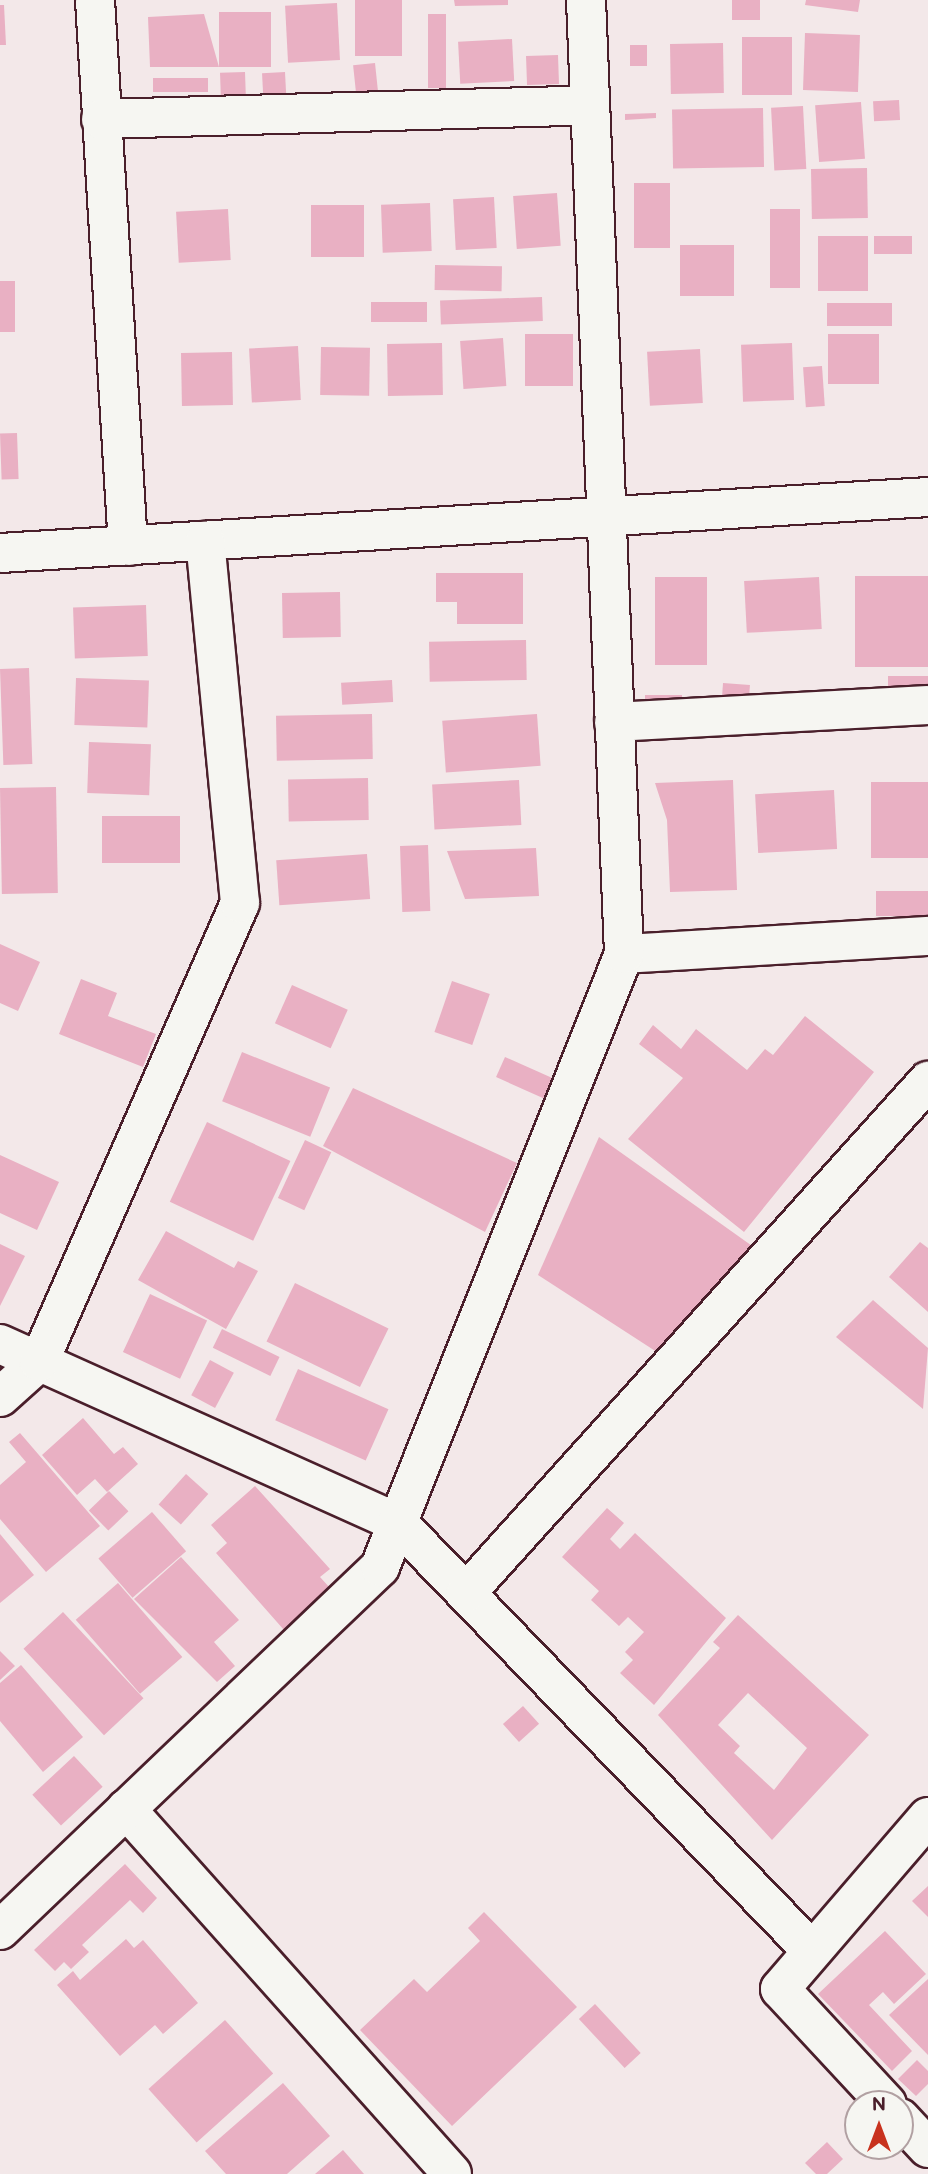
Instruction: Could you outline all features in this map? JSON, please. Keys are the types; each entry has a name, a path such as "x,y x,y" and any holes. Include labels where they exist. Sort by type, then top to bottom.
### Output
{"street":[{"path":"95,0 128,546"},
{"path":"0,1930 380,1567 624,954 588,105 586,0"},
{"path":"101,119 588,105"},
{"path":"0,554 928,497"},
{"path":"0,1397 39,1362 240,902 205,541"},
{"path":"614,722 928,705"},
{"path":"624,954 928,936"},
{"path":"466,1594 928,1081"},
{"path":"0,1344 398,1523 812,1951"},
{"path":"126,1809 452,2174"},
{"path":"874,2090 780,1989 928,1817"},
{"path":"914,2133 928,2148"},
{"path":"922,2174 928,2169"}],"building":[{"path":"355,0 402,0 402,56 355,56"},
{"path":"454,0 508,0 508,5 455,6"},
{"path":"732,0 760,0 760,20 732,20"},
{"path":"806,0 860,0 858,12 805,5"},
{"path":"337,3 340,60 288,63 285,6"},
{"path":"0,5 4,5 6,45 0,45"},
{"path":"219,12 271,12 271,67 219,67"},
{"path":"204,14 219,67 150,67 148,17"},
{"path":"428,14 446,14 446,88 428,88"},
{"path":"805,33 860,35 858,92 803,90"},
{"path":"742,37 792,37 792,95 742,95"},
{"path":"512,39 514,81 460,84 458,42"},
{"path":"723,43 724,93 671,94 670,44"},
{"path":"630,45 647,45 647,66 630,66"},
{"path":"558,55 559,84 527,85 526,56"},
{"path":"375,63 378,92 356,94 353,65"},
{"path":"245,72 246,96 221,97 220,73"},
{"path":"285,72 287,106 264,107 262,73"},
{"path":"153,78 208,78 208,92 153,92"},
{"path":"899,100 900,120 874,121 873,101"},
{"path":"861,102 865,159 819,162 815,105"},
{"path":"803,106 806,169 774,171 771,108"},
{"path":"763,108 764,167 673,169 672,110"},
{"path":"656,113 656,118 625,120 625,114"},
{"path":"867,168 868,218 812,219 811,169"},
{"path":"634,183 670,183 670,248 634,248"},
{"path":"557,193 561,246 517,249 513,196"},
{"path":"494,197 497,248 456,250 453,199"},
{"path":"430,203 432,251 383,253 381,205"},
{"path":"311,205 364,205 364,257 311,257"},
{"path":"228,209 231,260 179,263 176,212"},
{"path":"770,209 800,209 800,288 770,288"},
{"path":"818,236 868,236 868,291 818,291"},
{"path":"874,236 912,236 912,254 874,254"},
{"path":"680,245 734,245 734,296 680,296"},
{"path":"435,265 502,266 502,291 435,290"},
{"path":"0,281 15,281 15,332 0,332"},
{"path":"542,297 543,321 441,325 440,301"},
{"path":"371,302 427,302 427,322 371,322"},
{"path":"827,303 892,303 892,326 827,326"},
{"path":"525,334 573,334 573,386 525,386"},
{"path":"828,334 879,334 879,384 828,384"},
{"path":"503,338 506,386 463,389 460,341"},
{"path":"442,343 443,395 388,396 387,344"},
{"path":"792,343 794,400 743,402 741,345"},
{"path":"298,346 301,400 252,402 249,349"},
{"path":"321,347 370,348 369,396 320,395"},
{"path":"700,349 703,403 650,406 647,352"},
{"path":"232,352 233,405 182,406 181,353"},
{"path":"822,366 825,406 806,407 803,367"},
{"path":"17,433 19,479 2,480 0,434"},
{"path":"436,573 523,573 523,624 457,624 457,602 436,602"},
{"path":"855,576 928,576 928,667 855,667"},
{"path":"655,577 707,577 707,665 655,665"},
{"path":"819,577 822,629 747,633 744,581"},
{"path":"340,592 341,637 283,638 282,593"},
{"path":"146,605 148,656 75,659 73,608"},
{"path":"526,640 527,680 430,682 429,642"},
{"path":"29,668 32,764 3,765 0,669"},
{"path":"888,676 928,676 928,693 888,693"},
{"path":"76,678 149,681 147,728 74,725"},
{"path":"392,680 393,702 342,705 341,683"},
{"path":"723,683 750,685 748,711 721,709"},
{"path":"645,695 682,695 682,712 645,712"},
{"path":"372,714 373,759 277,761 276,716"},
{"path":"537,714 541,766 446,773 442,721"},
{"path":"89,742 151,744 149,795 87,793"},
{"path":"368,778 369,820 289,821 288,779"},
{"path":"519,780 521,825 434,829 432,785"},
{"path":"733,780 737,890 670,892 667,820 655,783"},
{"path":"871,782 928,782 928,858 871,858"},
{"path":"56,787 58,893 2,894 0,788"},
{"path":"834,790 837,849 758,853 755,794"},
{"path":"102,816 180,816 180,863 102,863"},
{"path":"428,845 430,911 402,912 400,846"},
{"path":"536,848 539,896 465,899 447,851"},
{"path":"367,854 370,899 279,905 276,860"},
{"path":"876,891 928,891 928,916 876,916"},
{"path":"0,944 40,962 18,1011 0,1003"},
{"path":"81,979 117,993 108,1016 156,1034 143,1067 59,1034"},
{"path":"452,981 490,994 472,1045 434,1032"},
{"path":"292,985 348,1010 331,1048 275,1023"},
{"path":"805,1016 874,1072 744,1232 628,1139 683,1078 639,1044 653,1025 681,1049 696,1029 747,1070 765,1049 773,1055"},
{"path":"242,1052 330,1088 310,1137 222,1101"},
{"path":"505,1057 561,1082 552,1102 496,1077"},
{"path":"353,1088 517,1163 485,1232 323,1146"},
{"path":"207,1122 290,1161 253,1241 170,1202"},
{"path":"599,1137 755,1248 663,1356 538,1275"},
{"path":"305,1140 331,1152 304,1210 278,1198"},
{"path":"0,1155 59,1182 37,1230 0,1213"},
{"path":"166,1231 234,1268 238,1261 258,1271 226,1329 138,1280"},
{"path":"920,1242 928,1248 928,1312 889,1277"},
{"path":"0,1244 25,1256 0,1306"},
{"path":"295,1283 388,1329 360,1387 267,1341"},
{"path":"150,1294 207,1321 180,1379 123,1352"},
{"path":"873,1300 928,1348 923,1409 836,1337"},
{"path":"222,1329 280,1357 270,1376 213,1348"},
{"path":"210,1360 234,1373 215,1408 191,1395"},
{"path":"298,1369 388,1409 366,1460 275,1420"},
{"path":"83,1418 114,1454 123,1447 138,1464 107,1492 95,1479 77,1495 42,1455"},
{"path":"20,1433 100,1526 46,1572 0,1519 0,1485 26,1462 9,1442"},
{"path":"186,1474 208,1494 181,1525 159,1504"},
{"path":"255,1486 330,1569 320,1577 330,1588 284,1630 216,1553 227,1543 211,1525"},
{"path":"109,1491 128,1511 108,1531 89,1510"},
{"path":"607,1508 624,1523 610,1539 620,1549 635,1533 726,1618 654,1705 620,1673 633,1660 625,1652 644,1632 628,1617 619,1626 591,1600 599,1591 562,1557"},
{"path":"152,1512 186,1551 133,1598 98,1559"},
{"path":"0,1534 34,1575 0,1603"},
{"path":"181,1557 239,1620 214,1642 235,1666 217,1682 134,1599"},
{"path":"118,1583 182,1657 140,1694 76,1620"},
{"path":"63,1612 143,1698 104,1735 24,1649"},
{"path":"738,1615 869,1735 772,1840 658,1715 720,1648 713,1642","holes":["748,1693 807,1748 774,1790 734,1753 740,1746 718,1725"]},
{"path":"0,1651 15,1666 0,1680"},
{"path":"21,1665 83,1737 43,1772 0,1721 0,1683"},
{"path":"523,1706 539,1724 519,1742 503,1724"},
{"path":"74,1756 103,1787 61,1826 32,1795"},
{"path":"125,1864 157,1898 143,1913 130,1900 82,1945 89,1952 71,1969 64,1962 55,1971 34,1950"},
{"path":"928,1886 928,1917 912,1901"},
{"path":"484,1912 577,2007 452,2126 360,2030 414,1979 427,1992 480,1941 468,1928"},
{"path":"885,1931 926,1974 894,2004 883,1992 869,2005 912,2051 892,2071 818,1994"},
{"path":"126,1939 134,1948 143,1940 198,2003 163,2034 155,2025 120,2056 57,1985 73,1971 80,1980"},
{"path":"928,1979 928,2055 889,2015"},
{"path":"595,2004 641,2053 625,2068 579,2019"},
{"path":"225,2020 273,2074 197,2142 148,2089"},
{"path":"917,2060 928,2071 928,2084 916,2096 914,2090 910,2090 898,2079"},
{"path":"283,2083 330,2136 287,2174 226,2174 205,2151"},
{"path":"827,2142 843,2159 827,2174 816,2174 805,2163"},
{"path":"343,2150 364,2174 315,2174"}]}
